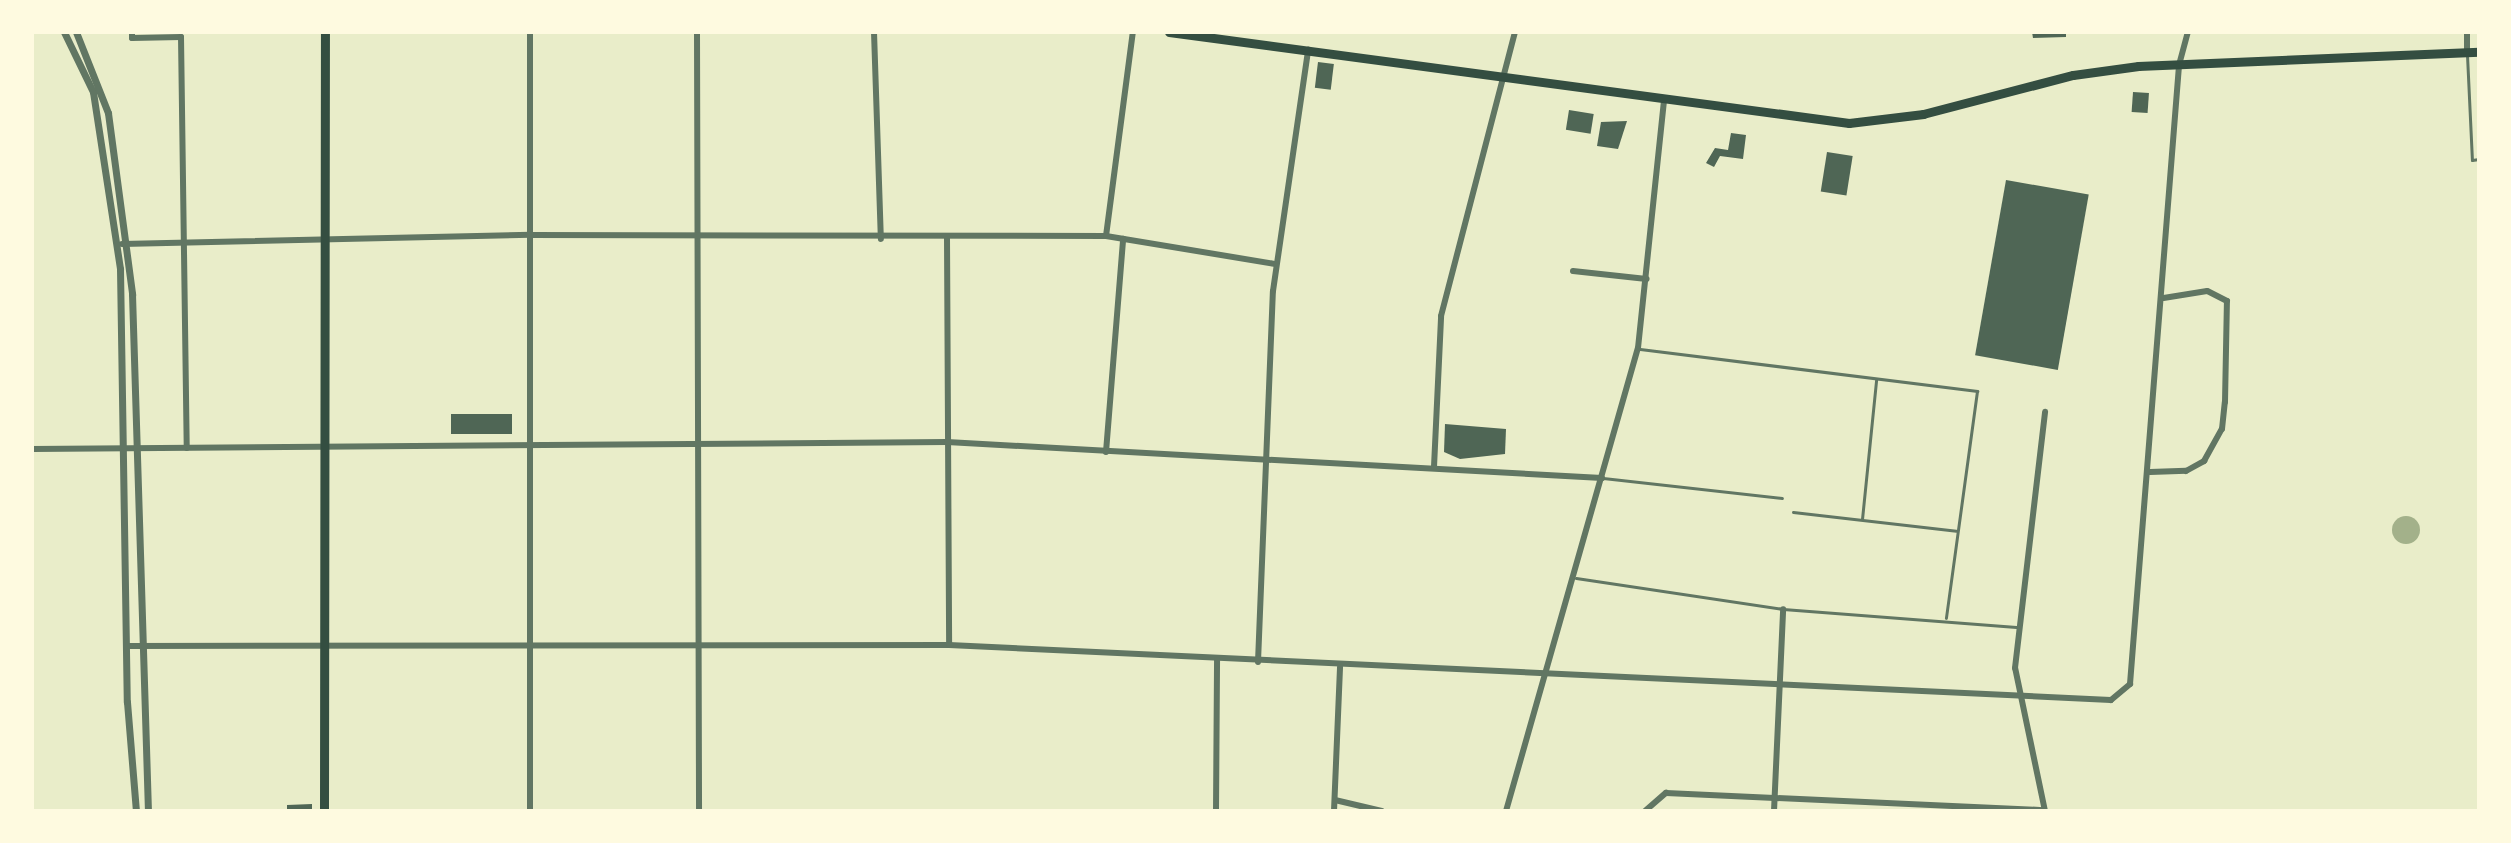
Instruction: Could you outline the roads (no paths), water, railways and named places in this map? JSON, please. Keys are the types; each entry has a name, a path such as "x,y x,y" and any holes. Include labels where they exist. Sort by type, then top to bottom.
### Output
{"main road":[{"path":"324,811 325,32"},
{"path":"1169,32 1815,120 1887,121 2073,75 2179,65 2479,52"}],"street":[{"path":"64,32 93,92 122,244 126,646 136,811"},
{"path":"76,32 108,113 122,244 137,448 148,811"},
{"path":"132,32 132,38 181,37 187,448"},
{"path":"530,32 530,811"},
{"path":"697,32 699,811"},
{"path":"874,32 881,239"},
{"path":"1106,236 1133,32"},
{"path":"1434,467 1441,316 1498,76 1515,32"},
{"path":"126,646 949,645 1340,667 1548,672 2021,696 2121,696 2130,684 2164,298 2179,65 2188,32"},
{"path":"2467,32 2467,52"},
{"path":"1258,662 1276,264 1308,50"},
{"path":"1506,811 1576,578 1638,348 1664,99"},
{"path":"122,244 531,235 881,239 1106,236 1276,264"},
{"path":"947,238 949,645"},
{"path":"1106,452 1123,239"},
{"path":"1573,271 1647,279"},
{"path":"2150,472 2186,471 2204,461 2222,429 2225,402 2227,301 2207,291 2164,298"},
{"path":"1645,811 1666,793 2044,811 2021,696 2019,627 2045,412"},
{"path":"32,449 947,442 1602,478"},
{"path":"1774,811 1783,609"},
{"path":"1216,811 1217,660"},
{"path":"1334,811 1340,667"},
{"path":"1335,800 1382,811"}],"lane":[{"path":"2467,52 2472,160 2479,159"},
{"path":"1638,348 1977,391 1946,618"},
{"path":"1862,519 1876,379"},
{"path":"1602,478 1782,498"},
{"path":"1793,512 1956,531"},
{"path":"1576,578 1783,609 1946,618 2019,627"}]}
